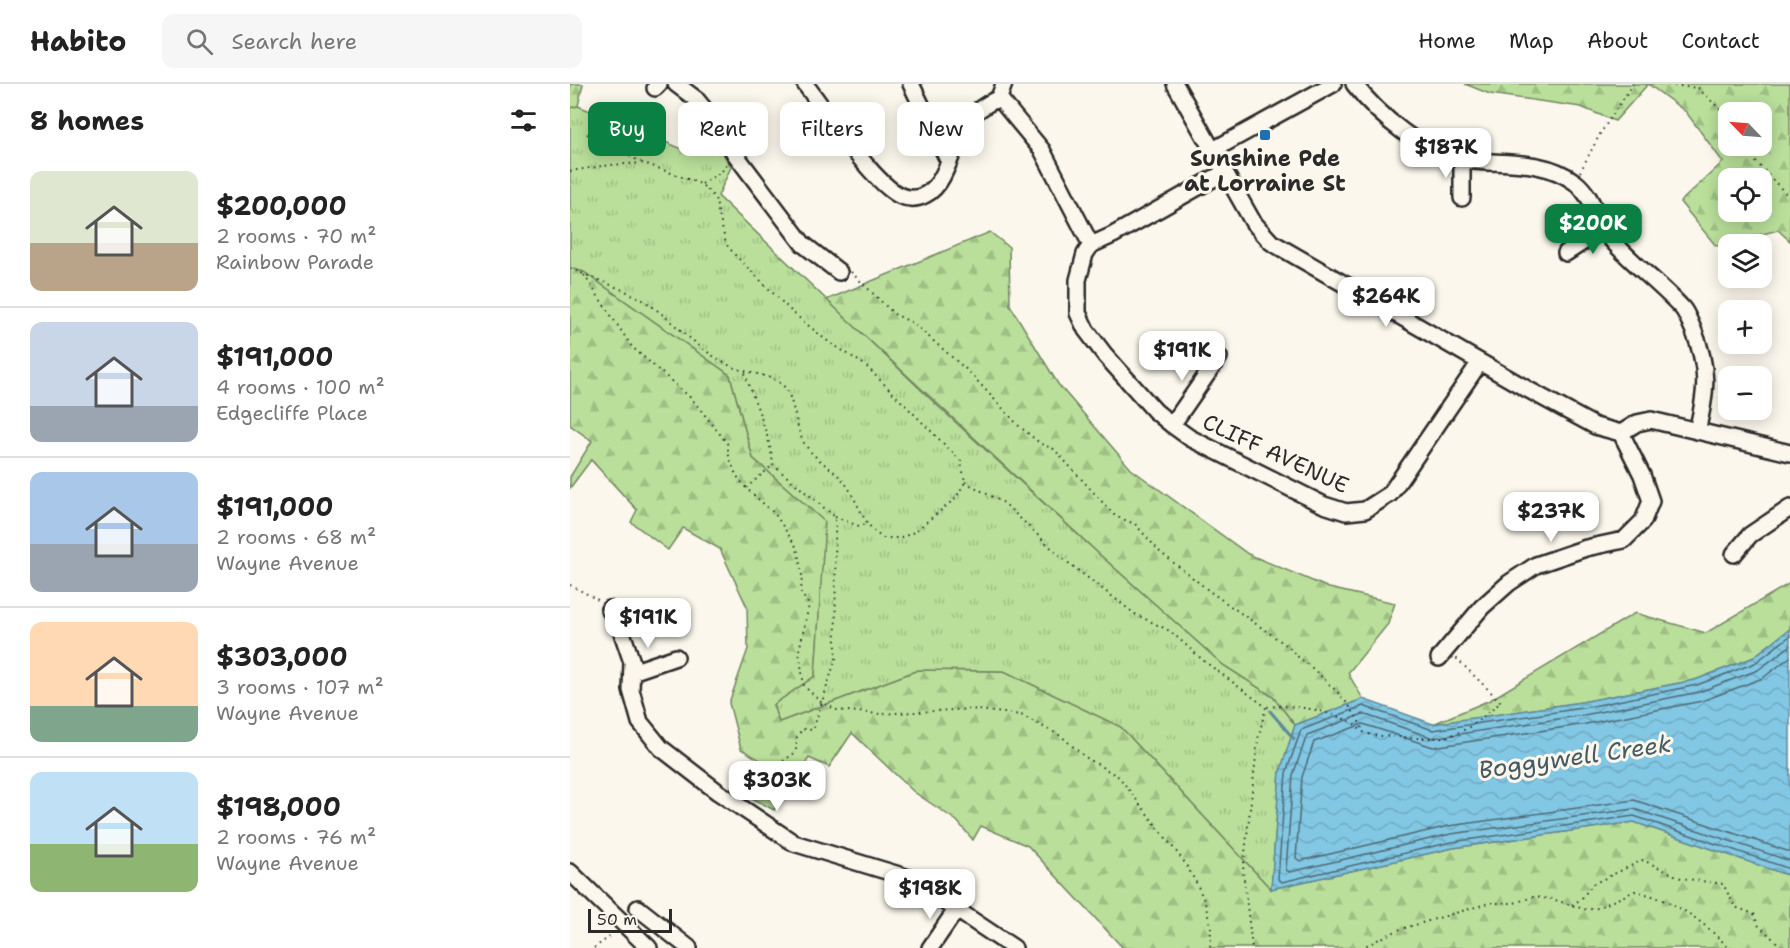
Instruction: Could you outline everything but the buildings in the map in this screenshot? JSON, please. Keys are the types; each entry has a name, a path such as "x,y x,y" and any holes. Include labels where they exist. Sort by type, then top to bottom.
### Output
{"street":[{"path":"676,84 698,102"},
{"path":"805,84 880,181 901,196 918,198 932,192 949,162 963,124 1001,91 1042,150 1091,244 1113,235 1225,172"},
{"path":"911,84 949,162"},
{"path":"1175,84 1253,222 1284,252 1595,426 1621,433 1637,423 1652,420 1790,453"},
{"path":"1213,150 1332,84"},
{"path":"1354,84 1374,106 1428,148 1462,160 1539,165 1575,182 1594,204 1603,229 1620,249 1684,311 1701,349 1706,375 1706,394 1697,431"},
{"path":"737,156 803,244 839,272"},
{"path":"1462,160 1462,198"},
{"path":"1566,253 1603,229"},
{"name":"CLIFF AVENUE","path":"1091,244 1085,254 1077,287 1077,306 1081,322 1120,373 1155,411 1190,438 1324,505 1346,512 1365,510 1390,494 1480,362"},
{"path":"1172,425 1219,357"},
{"path":"1439,658 1482,607 1509,583 1536,565 1586,548 1624,540 1643,521 1651,501 1642,475 1621,433"},
{"path":"1734,554 1750,535 1790,508"},
{"path":"609,609 626,642 632,672 632,690 640,722 660,748 794,843 909,878 1014,948"},
{"path":"632,672 676,657"},
{"path":"570,872 649,948"},
{"path":"638,908 689,948"},
{"path":"930,948 956,910"}],"path":[{"path":"1575,182 1600,134 1632,84"},
{"path":"1662,84 1698,88 1718,107"},
{"path":"570,268 647,303 714,359 745,373 761,375 781,383 789,392 793,416 803,441 814,457 844,481 867,524 883,538 901,538 914,532 956,498 965,482 961,461 865,365 826,340 792,312 736,256 726,244 715,198 701,184 644,163 587,134"},
{"path":"701,184 721,172 733,156"},
{"path":"1752,156 1790,198"},
{"path":"570,171 644,163"},
{"path":"839,272 855,273 894,314 913,323 969,372 1018,426 1041,444 1054,449 1115,516 1134,524 1160,552 1212,593 1289,646 1296,658 1311,667 1345,699 1364,733"},
{"path":"584,275 632,347 692,399 727,443 736,475 746,488 767,504 797,548 802,574 801,593 809,605 799,651 804,686 821,702 837,710 880,714 970,709 1003,711 1021,715 1061,736 1085,757 1119,777 1185,863 1206,903 1211,928 1210,948"},
{"path":"745,373 756,410 771,443 773,465 835,517 859,526 867,524"},
{"path":"746,488 773,465"},
{"path":"965,482 1004,502 1062,558 1135,614 1170,631 1204,661 1266,707 1290,705 1323,712 1354,723 1364,733 1414,738 1451,736 1469,729 1501,702 1458,662 1450,644"},
{"path":"763,822 763,811 753,801 758,792 776,795 783,789 776,773 778,764 796,752 796,739 802,729 813,730 836,658 835,517"},
{"path":"570,585 609,609"},
{"path":"1252,948 1243,871 1246,827 1258,739 1266,707"},
{"path":"1572,904 1581,899 1593,884 1643,860 1681,878 1723,884 1735,907 1754,914 1758,925 1783,948"},
{"path":"1361,948 1398,930 1489,903 1514,903 1533,897 1572,904 1587,910 1598,908 1635,891 1655,896 1687,911 1729,948"},
{"path":"594,948 612,934"}],"green space":[{"path":"570,84 583,84 578,106 570,108"},
{"path":"1465,84 1648,84 1615,121 1581,107 1490,94"},
{"path":"1648,84 1790,84 1790,241 1778,230 1762,234 1718,234 1718,245 1716,246 1680,202 1723,162 1719,156 1772,156 1772,102 1718,102 1718,155 1686,112"},
{"path":"578,106 588,110 588,156 666,156 666,142 678,147 678,156 724,156 731,167 718,196 939,407 1100,555 1223,665 1273,697 1295,725 1280,772 1271,889 1121,727 1004,671 918,670 779,722 773,705 815,676 825,522 753,458 730,375 584,272 570,268 570,108"},
{"path":"990,232 1009,247 1010,305 1058,384 1131,469 1248,554 1329,588 1395,603 1388,624 1348,673 1363,699 1295,725 1273,697 1223,665 1100,555 826,300"},
{"path":"570,268 584,272 730,375 753,458 826,522 815,676 773,705 779,722 918,670 1004,671 1121,727 1271,889 1453,848 1634,822 1790,876 1790,948 1123,948 1028,846 981,826 973,840 957,821 914,792 852,733 829,767 809,758 774,810 752,798 772,767 741,749 729,703 748,649 747,607 720,549 683,528 668,550 631,522 637,510 591,460 570,488 570,477 592,441 570,425"},
{"path":"1790,583 1790,629 1752,658 1695,680 1582,702 1433,724 1490,700 1635,613 1706,633"}],"water":[{"path":"1790,629 1790,876 1634,822 1453,848 1271,889 1280,772 1295,725 1363,699 1433,724 1582,702 1695,680 1752,658"}],"waterway":[{"name":"Boggywell Creek","path":"1270,711 1294,739"}],"place":[{"name":"Sunshine Pde at Lorraine St","path":"1265,135"}]}
